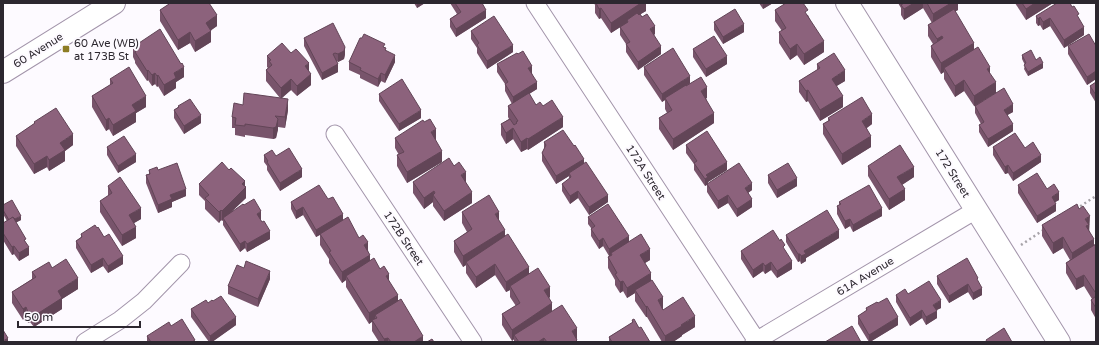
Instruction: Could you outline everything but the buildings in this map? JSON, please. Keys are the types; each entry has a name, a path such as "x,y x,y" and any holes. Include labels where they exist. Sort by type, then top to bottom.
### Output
{"street":[{"name":"60 Avenue","path":"3,72 114,3"},
{"name":"172A Street","path":"535,3 756,341"},
{"name":"172 Street","path":"847,3 1059,342"},
{"name":"172B Street","path":"335,134 473,342"},
{"name":"61A Avenue","path":"756,341 976,210"},
{"path":"84,342 120,320 144,301 181,263"}],"path":[{"path":"1071,212 1096,196"},
{"path":"1016,247 1046,228"}],"place":[{"name":"60 Ave (WB) at 173B St","path":"66,49"}]}
